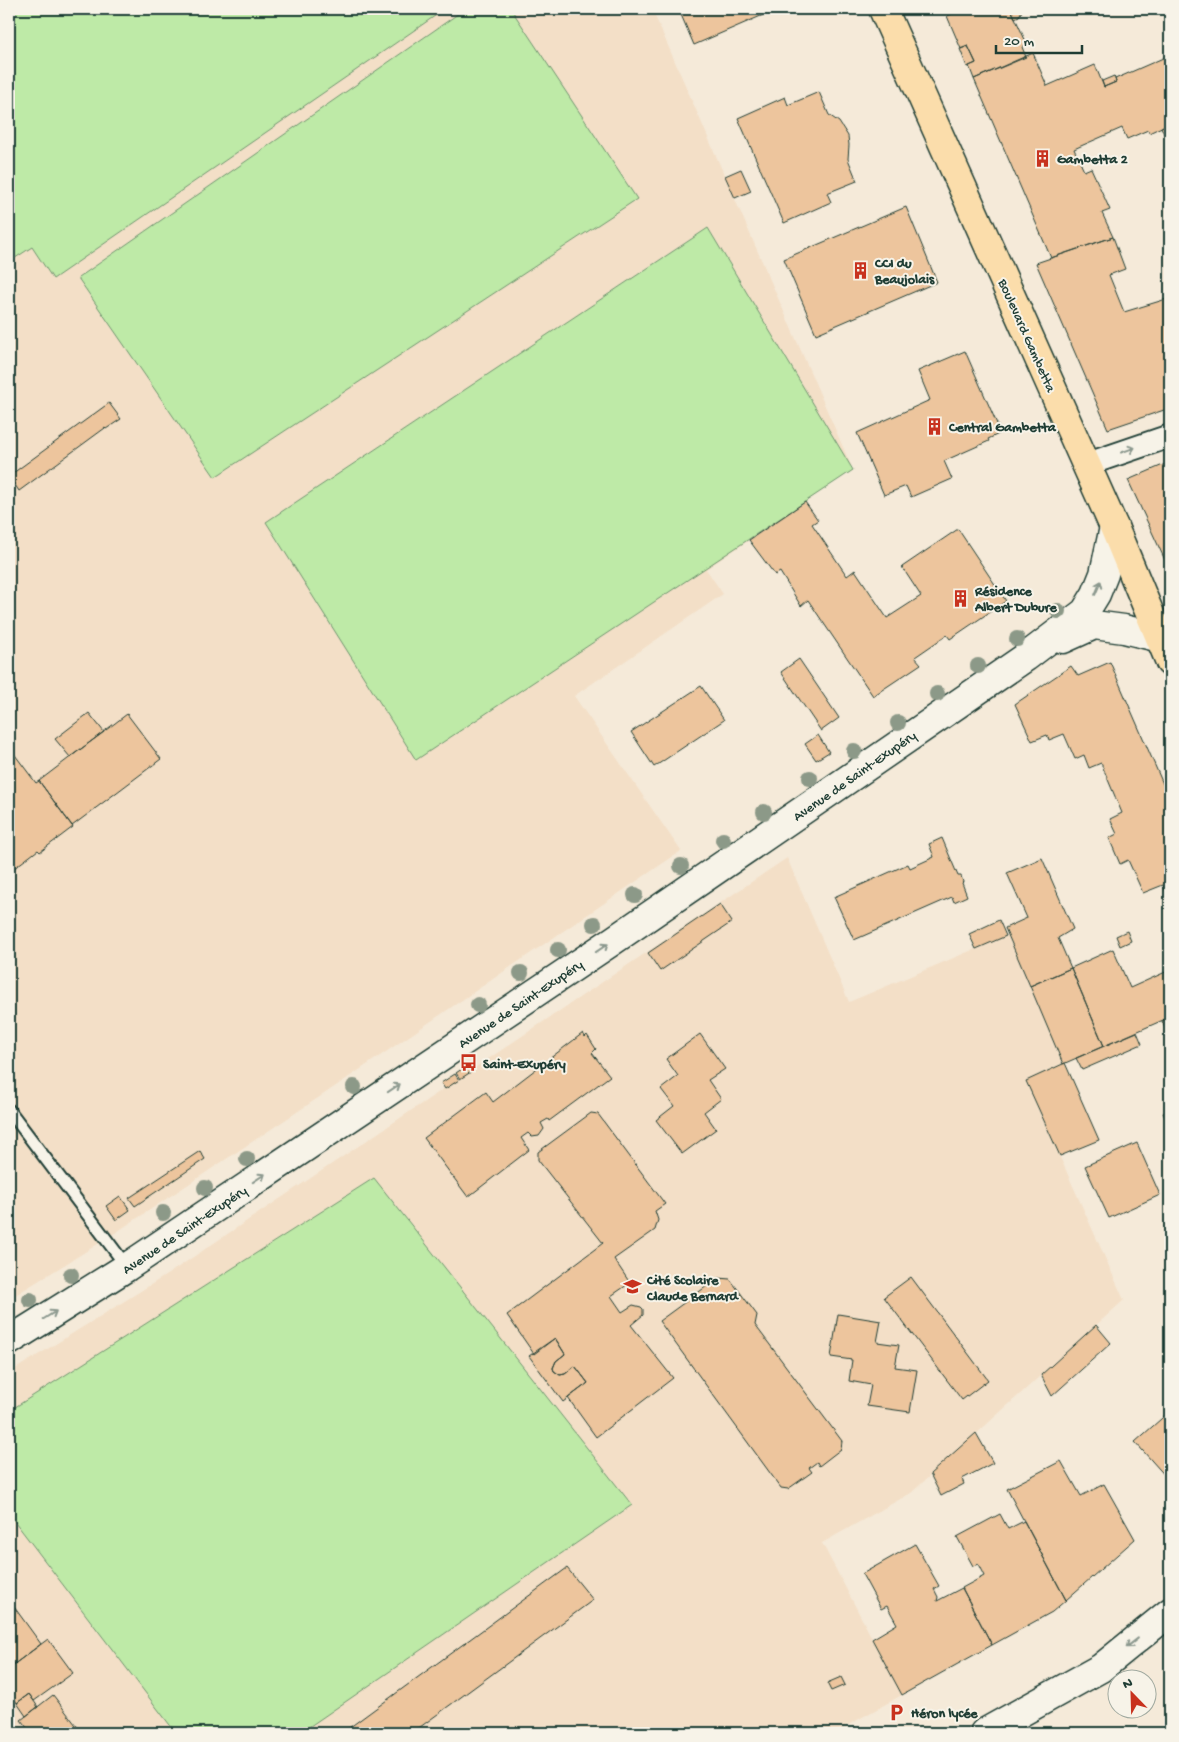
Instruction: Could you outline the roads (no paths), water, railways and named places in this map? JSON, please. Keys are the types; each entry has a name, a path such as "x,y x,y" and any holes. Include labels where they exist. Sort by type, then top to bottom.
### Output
{"main road":[{"name":"Boulevard Gambetta","path":"883,9 1114,528 1165,650"}],"street":[{"path":"1085,465 1170,436"},
{"name":"Avenue de Saint-Exupéry","path":"9,1341 127,1267 614,940 1026,656 1085,612 1096,594 1104,574 1114,528"},
{"name":"Avenue de Saint-Exupéry","path":"1026,656 1094,625 1124,629 1165,650"},
{"path":"984,1733 1101,1668 1170,1612"}],"lane":[{"path":"9,1110 127,1267"}],"place":[{"name":"Gambetta 2","path":"1043,158"},
{"name":"CCI du Beaujolais","path":"861,270"},
{"name":"Central Gambetta","path":"935,426"},
{"name":"Résidence Albert Dubure","path":"961,598"},
{"name":"Saint-Exupéry","path":"469,1063"},
{"name":"Cité Scolaire Claude Bernard","path":"633,1287"},
{"name":"Héron lycée","path":"897,1712"}]}
